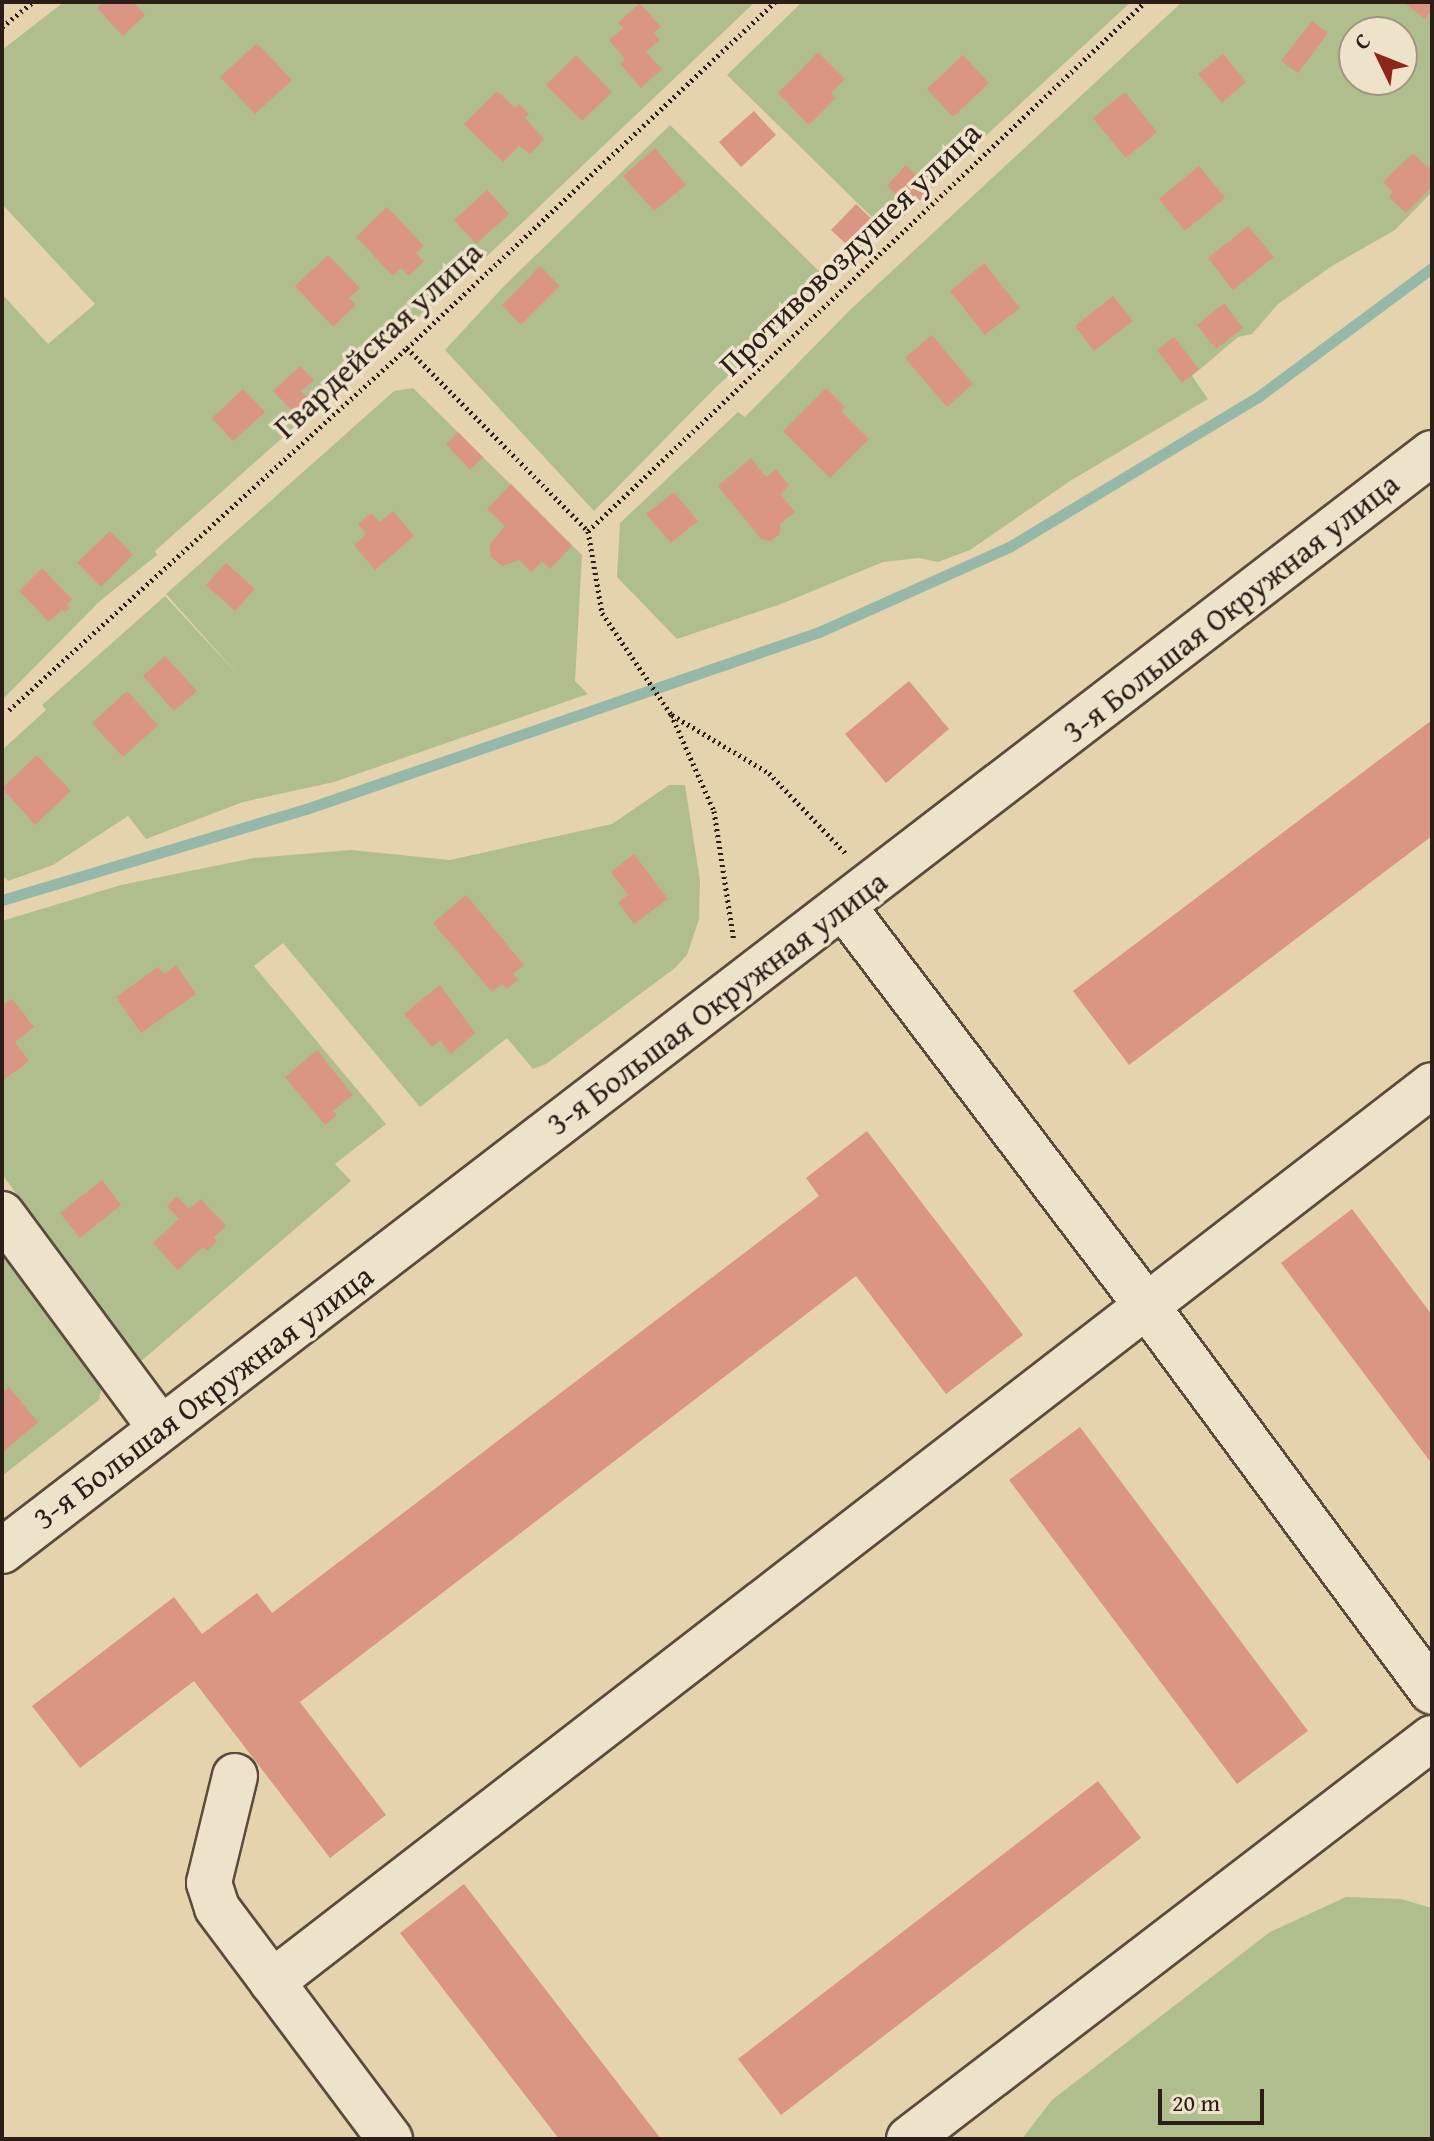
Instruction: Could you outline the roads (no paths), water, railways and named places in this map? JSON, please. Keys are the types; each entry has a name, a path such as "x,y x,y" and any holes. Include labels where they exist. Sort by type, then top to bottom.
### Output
{"street":[{"name":"3-я Большая Окружная улица","path":"2,1551 1432,453"},
{"path":"858,895 1146,1305 1432,1692"},
{"path":"272,1982 1432,1085"},
{"path":"2,1214 161,1429"},
{"path":"909,2139 1432,1738"},
{"path":"235,1776 209,1883 217,1908 390,2139"}],"waterway":[{"path":"2,900 306,809 819,632 1009,547 1258,397 1432,268"}]}
